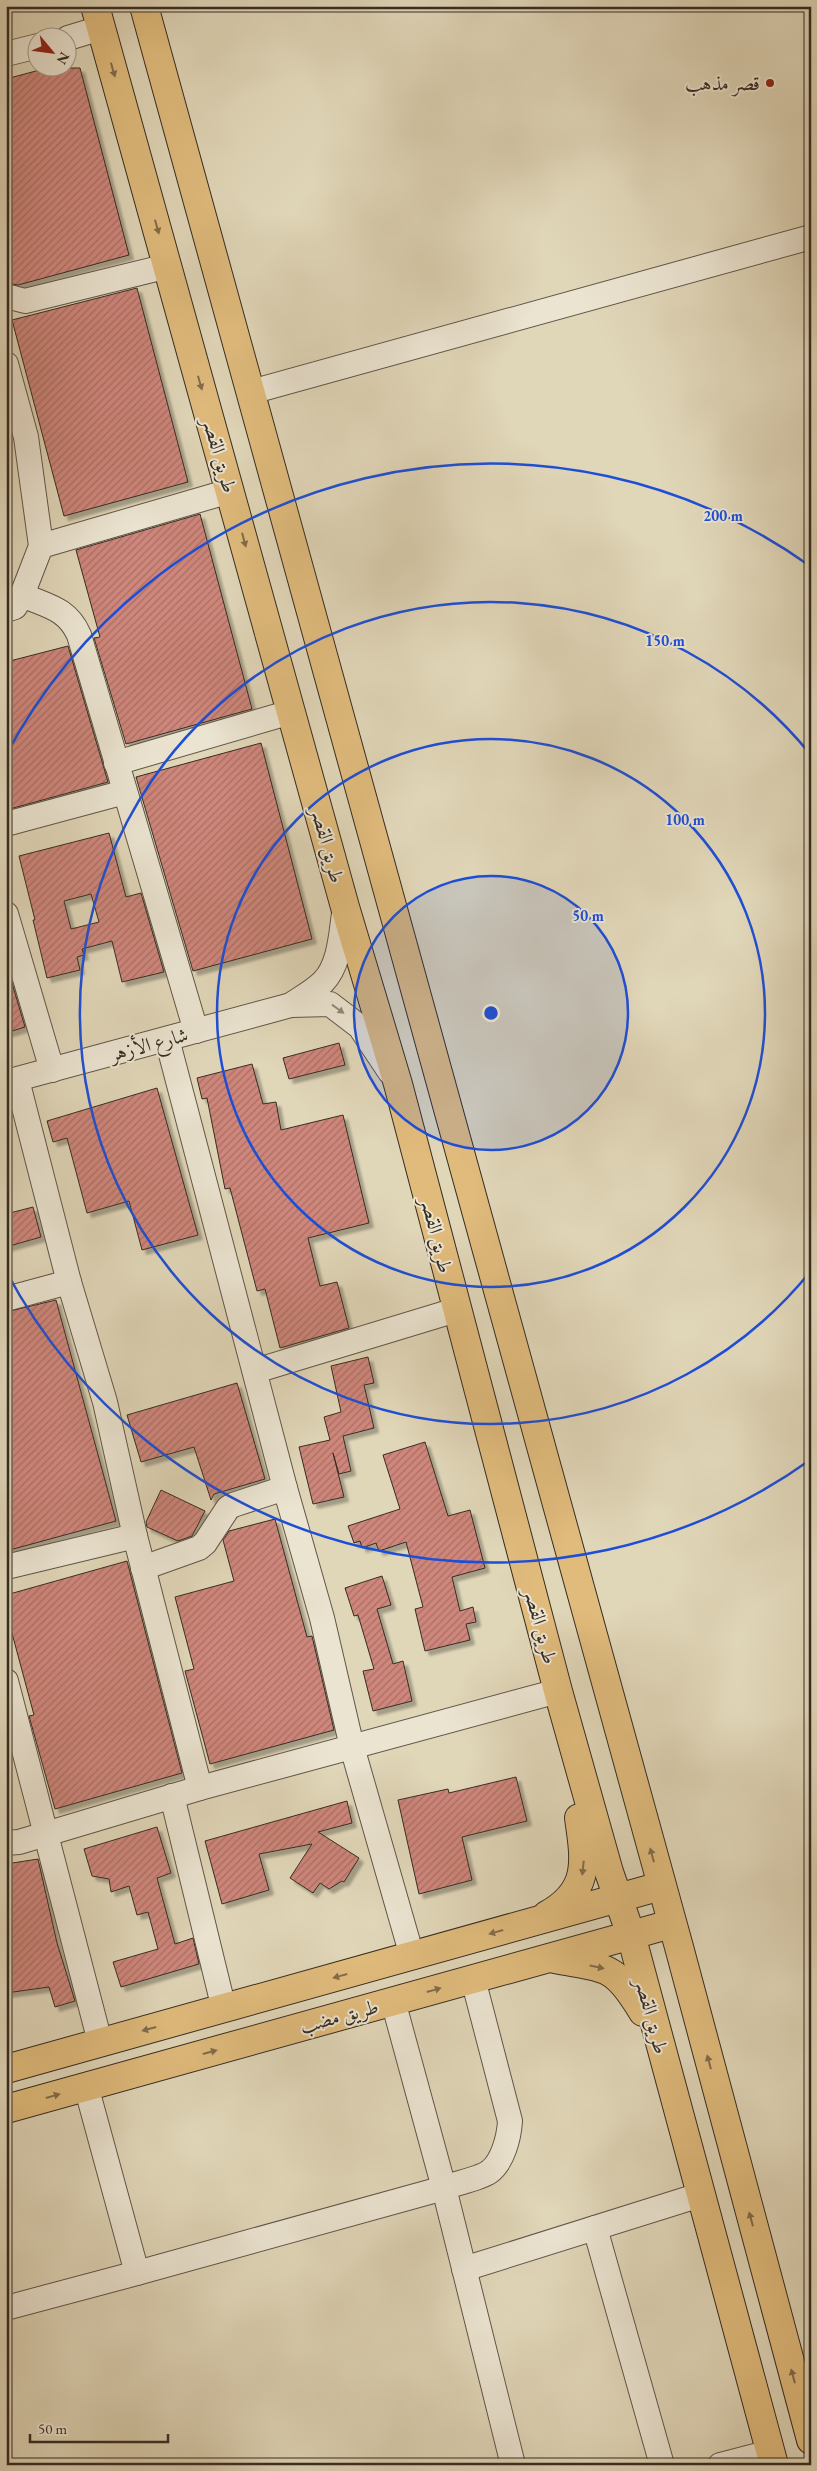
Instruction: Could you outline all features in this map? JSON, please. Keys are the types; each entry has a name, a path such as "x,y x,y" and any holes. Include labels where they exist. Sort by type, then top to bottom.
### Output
{"main road":[{"path":"144,6 661,1886 811,2440"},
{"name":"طريق القصر","path":"99,17 345,907 398,1084 456,1310 558,1691 618,1898 631,1936 772,2458"},
{"path":"533,1922 556,1910 573,1893 583,1874 584,1853 570,1732"},
{"name":"طريق مضب","path":"6,2069 661,1886"},
{"name":"طريق مضب","path":"6,2109 671,1924"},
{"path":"549,1958 604,1968 616,1975 626,1984 658,2036"}],"street":[{"path":"78,31 99,17"},
{"path":"6,54 28,48"},
{"path":"251,392 811,237"},
{"path":"6,296 25,301 168,266"},
{"path":"6,364 26,437 41,546 14,602 66,614 73,621 79,635 196,1031"},
{"path":"41,546 230,491"},
{"path":"116,763 291,712"},
{"path":"6,824 125,792"},
{"name":"شارع الأزهر","path":"291,1005 324,982 332,968 337,954 345,907"},
{"path":"6,914 52,1070"},
{"name":"شارع الأزهر","path":"11,1081 291,1005 330,1004 360,1027 398,1084"},
{"path":"168,1039 285,1488 322,1618 352,1747 412,1956"},
{"path":"11,1081 105,1402 135,1536 200,1788"},
{"path":"6,1298 69,1282"},
{"path":"255,1371 456,1310"},
{"path":"143,1568 199,1548 205,1543 228,1508 233,1505 285,1488"},
{"path":"6,1567 135,1536"},
{"path":"6,1682 100,2042"},
{"path":"6,1843 19,1842 200,1788 558,1691"},
{"path":"172,1796 224,2008"},
{"path":"6,2308 444,2188 489,2172 502,2154 509,2132 510,2121 474,1979"},
{"path":"393,2001 444,2188 513,2465"},
{"path":"86,2086 137,2273"},
{"path":"464,2269 700,2196"},
{"path":"596,2228 662,2465"},
{"path":"720,2465 772,2458"}],"building":[{"path":"78,68 80,68 129,255 18,285 6,283 6,79 28,73 28,78 78,78"},
{"path":"137,288 188,482 64,516 12,320"},
{"path":"200,514 252,709 126,744 94,638 100,637 76,550"},
{"path":"68,646 108,782 6,810 6,662"},
{"path":"261,743 312,939 193,971 136,777"},
{"path":"109,833 126,897 141,893 164,972 122,982 112,941 82,949 84,955 77,957 80,970 47,978 19,856","holes":["91,894 99,922 71,929 64,901"]},
{"path":"6,963 25,1027 6,1033"},
{"path":"339,1043 345,1065 289,1079 283,1058"},
{"path":"252,1064 263,1104 276,1102 281,1130 343,1115 369,1223 308,1238 320,1286 337,1282 349,1328 280,1348 265,1289 257,1291 230,1188 225,1189 207,1098 202,1099 197,1078"},
{"path":"157,1088 198,1235 142,1250 129,1201 87,1213 67,1138 53,1142 47,1121"},
{"path":"33,1207 41,1237 6,1247 6,1214"},
{"path":"56,1300 116,1521 6,1551 6,1312"},
{"path":"368,1357 374,1383 364,1385 374,1428 343,1436 351,1471 339,1474 333,1453 344,1497 313,1504 299,1447 330,1440 324,1417 341,1412 331,1366"},
{"path":"237,1383 265,1479 214,1494 211,1500 194,1447 141,1462 127,1415"},
{"path":"425,1442 448,1516 470,1510 485,1568 452,1577 460,1611 473,1607 476,1622 466,1624 470,1640 425,1651 415,1609 423,1607 406,1542 379,1551 376,1543 362,1548 360,1541 354,1543 348,1526 400,1509 383,1455"},
{"path":"161,1490 205,1511 192,1536 178,1541 147,1527 146,1522"},
{"path":"275,1519 307,1637 312,1636 334,1730 210,1764 185,1671 194,1669 175,1597 234,1581 223,1540 229,1531"},
{"path":"127,1561 182,1773 55,1809 29,1716 34,1715 6,1611 6,1595"},
{"path":"382,1576 391,1605 377,1609 393,1664 403,1661 412,1701 373,1711 363,1671 374,1669 358,1615 354,1616 345,1588"},
{"path":"516,1777 527,1821 462,1837 472,1880 419,1894 398,1800 448,1789 449,1793"},
{"path":"347,1801 352,1823 318,1832 359,1858 344,1882 342,1881 329,1889 320,1883 313,1893 290,1878 312,1844 259,1854 269,1890 222,1904 205,1841"},
{"path":"157,1827 171,1873 157,1878 175,1944 193,1938 199,1964 121,1987 113,1962 158,1949 148,1912 137,1915 129,1886 111,1892 109,1879 92,1876 84,1849"},
{"path":"38,1859 57,1943 75,2001 55,2007 49,1987 6,1993 6,1864"}],"place":[{"name":"قصر مذهب","path":"770,83"}]}
